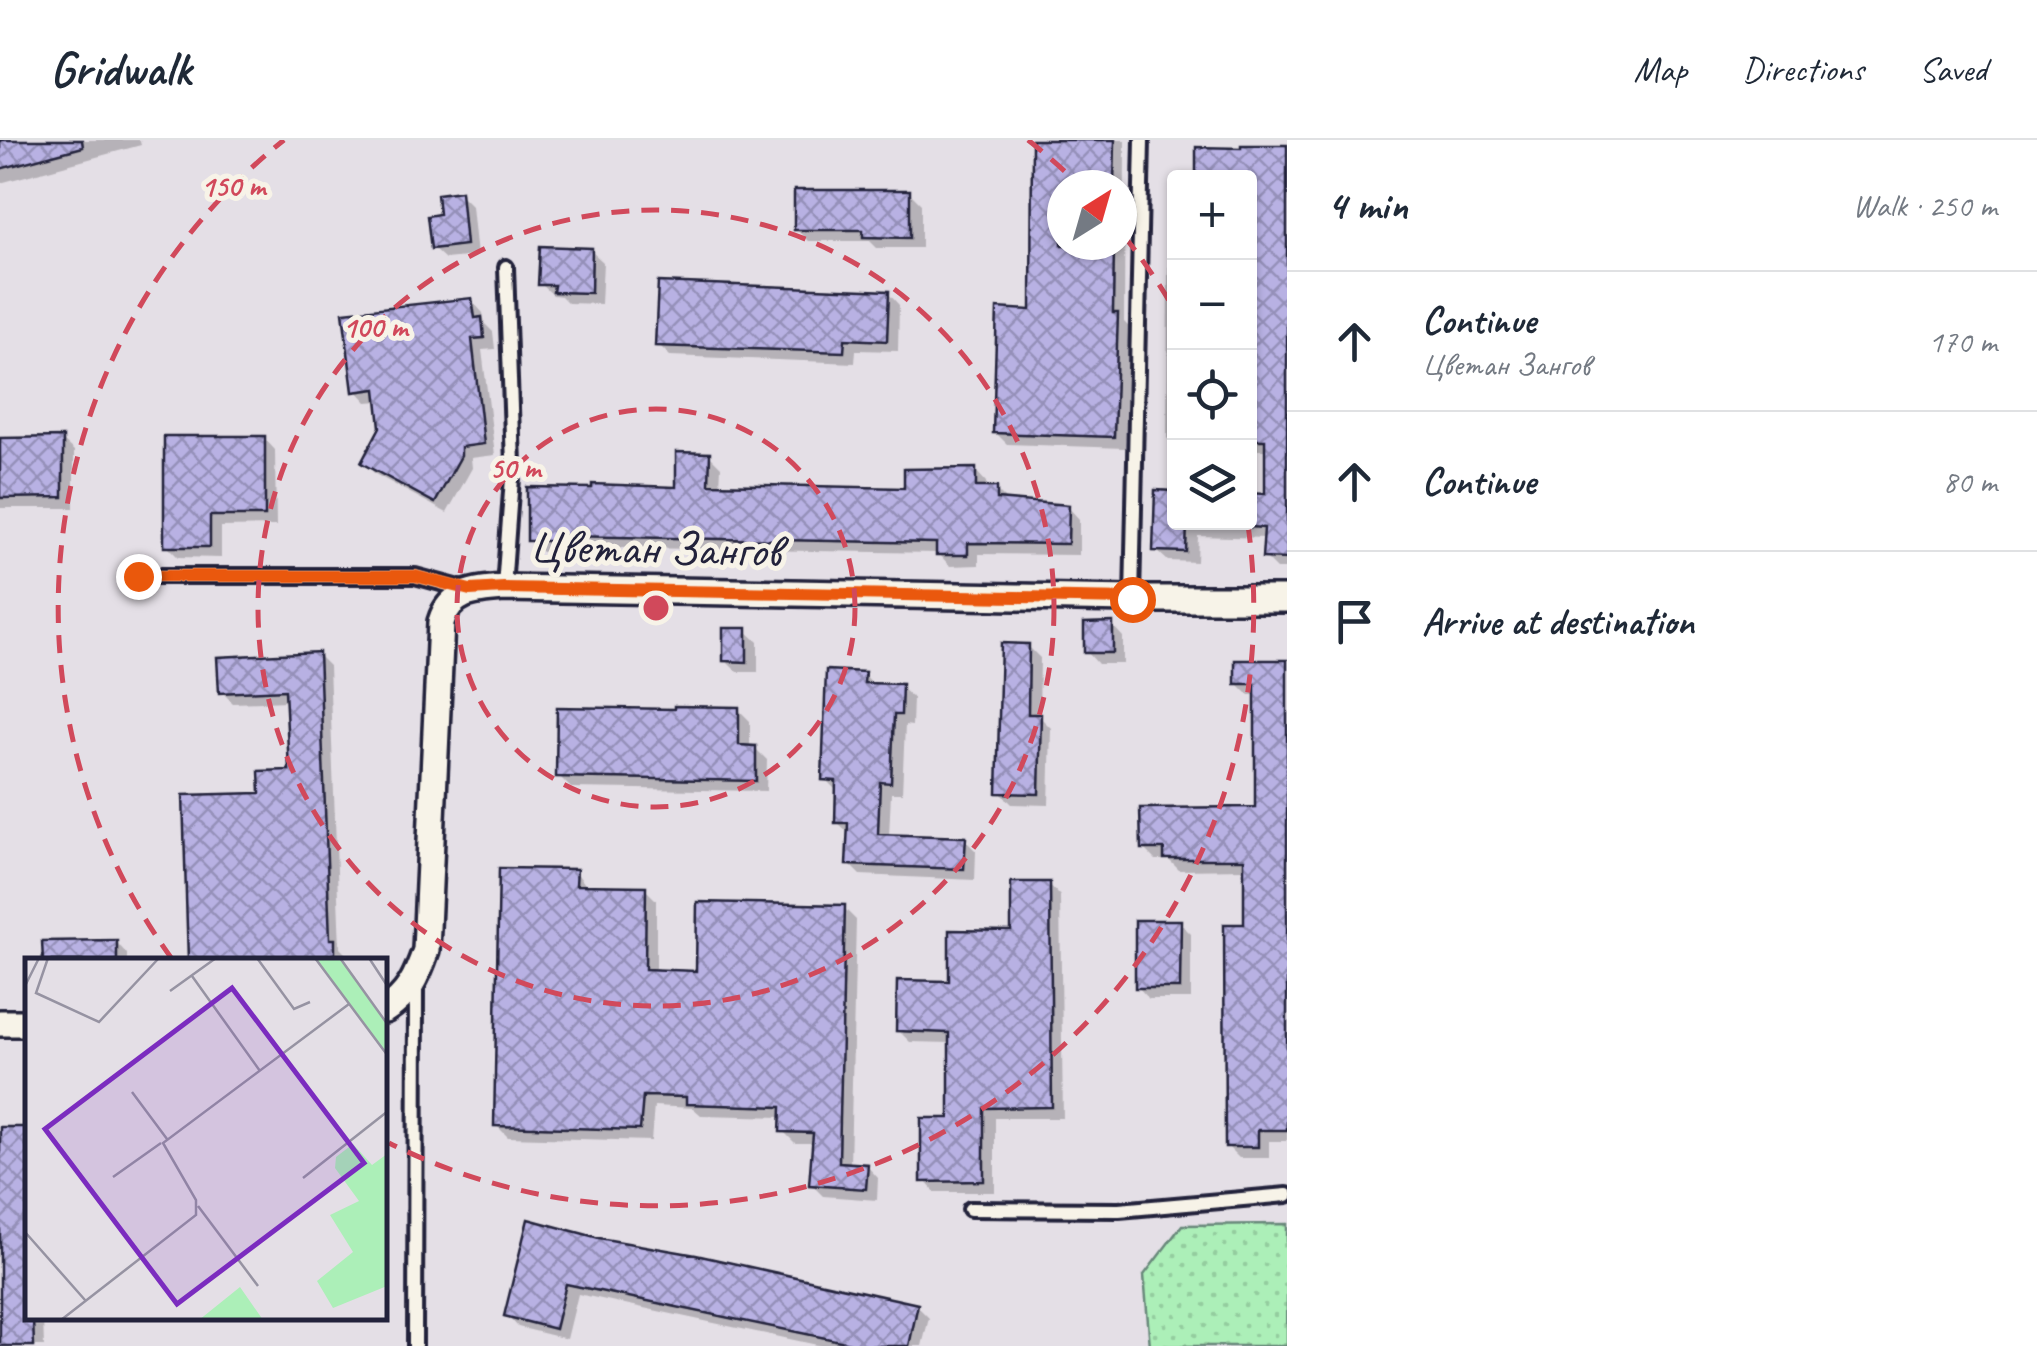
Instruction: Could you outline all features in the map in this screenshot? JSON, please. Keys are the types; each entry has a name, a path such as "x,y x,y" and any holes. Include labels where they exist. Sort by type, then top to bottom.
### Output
{"street":[{"name":"Цветан Зангов","path":"416,978 426,950 441,622 450,605 470,590 1287,599"},
{"path":"388,1008 401,1000 416,978"}],"lane":[{"path":"1132,599 1142,140"},
{"path":"504,588 512,464 506,267"},
{"path":"138,576 415,576 470,590"},
{"path":"414,1346 416,978"},
{"path":"970,1209 1119,1210 1287,1195"}],"green space":[{"path":"1287,1224 1287,1346 1150,1346 1144,1275 1182,1225"}],"building":[{"path":"0,140 82,140 83,147 0,169"},
{"path":"1032,140 1115,140 1114,170 1047,170 1047,260 1114,260 1113,313 1118,313 1114,437 993,433 997,308 1031,310"},
{"path":"1287,145 1287,559 1262,558 1264,528 1257,528 1257,493 1265,494 1265,440 1257,440 1257,170 1196,170 1196,147"},
{"path":"794,190 910,190 910,238 863,237 863,230 794,230"},
{"path":"461,191 466,245 431,249 427,216 439,214 437,194"},
{"path":"540,246 592,248 591,293 553,292 554,285 538,285"},
{"path":"658,282 889,291 887,341 845,339 844,352 655,346"},
{"path":"472,298 475,318 482,317 484,338 472,339 484,444 461,447 461,456 435,503 361,463 380,427 376,389 353,392 343,312"},
{"path":"164,436 265,436 265,516 210,516 210,547 164,547"},
{"path":"63,437 63,497 0,498 0,438"},
{"path":"676,452 710,453 709,484 904,488 904,469 976,468 976,487 997,487 997,499 1069,505 1068,544 968,543 968,555 936,555 936,543 563,536 563,541 527,541 527,487 676,487"},
{"path":"1155,490 1167,491 1167,530 1187,530 1186,552 1153,551"},
{"path":"1113,622 1113,653 1084,653 1084,623"},
{"path":"723,628 747,628 747,662 723,661"},
{"path":"1001,643 1029,644 1028,714 1041,714 1039,794 997,793"},
{"path":"319,652 330,939 335,939 335,958 188,958 183,795 260,793 259,771 289,770 285,690 219,693 217,657"},
{"path":"1235,660 1287,660 1287,1130 1258,1130 1258,1147 1225,1147 1224,924 1244,924 1244,859 1164,859 1164,849 1141,849 1140,808 1255,807 1255,684 1235,684"},
{"path":"826,670 865,672 864,683 902,684 901,715 894,715 891,783 880,782 878,834 966,837 964,869 846,865 848,823 835,823 836,781 822,780"},
{"path":"557,707 739,707 739,745 756,746 756,781 556,777"},
{"path":"499,868 577,869 576,885 646,886 645,969 696,971 697,902 845,905 839,1162 868,1164 866,1189 809,1185 813,1133 780,1132 781,1107 686,1104 686,1097 643,1096 640,1130 494,1126"},
{"path":"1011,882 1050,882 1052,1107 984,1108 984,1181 921,1182 921,1118 949,1118 949,1033 896,1031 897,980 949,981 949,930 1011,931"},
{"path":"1135,920 1181,920 1180,988 1135,988"},
{"path":"117,940 117,958 43,958 42,941"},
{"path":"0,1127 25,1127 25,1321 33,1321 34,1346 0,1346"},
{"path":"528,1219 599,1238 696,1255 918,1304 909,1346 864,1346 566,1284 555,1329 504,1316"}],"route":[{"path":"138,576 415,576 470,590 1132,599"}]}
